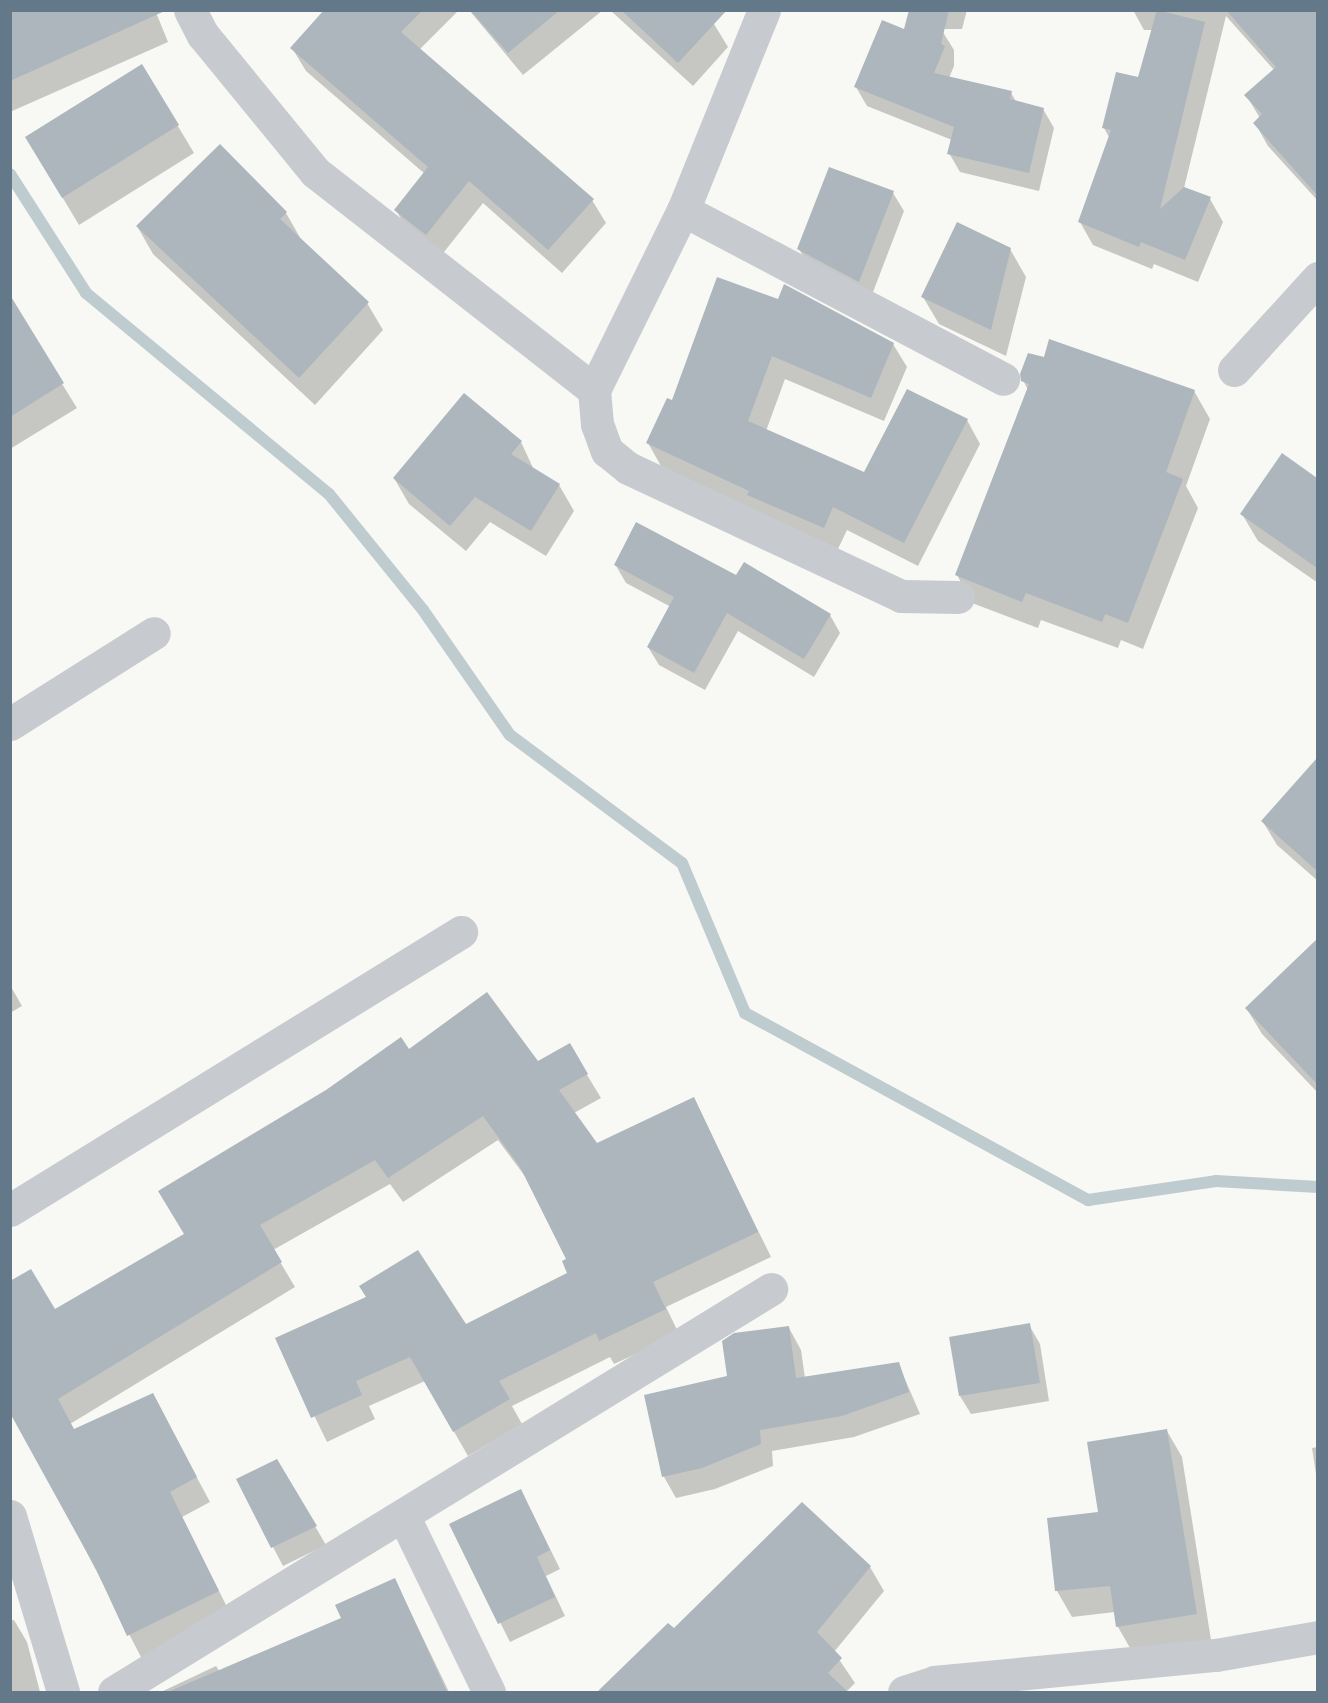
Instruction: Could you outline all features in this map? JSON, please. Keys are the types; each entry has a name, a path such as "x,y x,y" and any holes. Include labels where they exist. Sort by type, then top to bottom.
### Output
{"street":[{"path":"190,10 203,35 315,172 594,390"},
{"path":"764,10 683,210 594,390 597,424 607,451 628,468 901,596 958,597"},
{"path":"683,210 1003,379"},
{"path":"1234,370 1317,278"},
{"path":"10,724 154,633"},
{"path":"10,1210 461,932"},
{"path":"114,1692 771,1289"},
{"path":"403,1515 489,1692"},
{"path":"10,1516 63,1692"},
{"path":"904,1692 934,1682 1216,1655 1317,1637"}],"building":[{"path":"10,10 167,10 10,81"},
{"path":"324,10 423,10 401,32 594,199 548,250 469,181 426,235 394,210 428,167 290,48"},
{"path":"470,10 560,10 508,53"},
{"path":"621,10 727,10 678,63"},
{"path":"909,10 949,10 941,44 945,46 934,73 1012,91 1010,99 1044,108 1029,173 947,154 954,127 854,87 882,20 904,29"},
{"path":"1157,10 1205,22 1160,209 1184,187 1211,197 1185,260 1141,242 1139,247 1078,222 1111,130 1102,128 1116,72 1138,77"},
{"path":"1226,10 1317,10 1317,195 1253,123 1262,114 1244,95 1276,67"},
{"path":"142,64 179,125 62,198 25,137"},
{"path":"220,144 287,212 280,219 369,302 299,378 136,226"},
{"path":"829,167 894,191 859,282 797,249"},
{"path":"957,222 1011,248 991,330 921,297"},
{"path":"717,277 778,299 784,284 894,343 871,398 772,356 748,421 864,472 907,389 968,419 904,543 833,507 824,528 747,495 749,491 646,443 667,398 672,400"},
{"path":"10,295 64,383 10,417"},
{"path":"1049,339 1195,390 1166,472 1183,479 1128,623 1105,614 1102,622 1026,593 1022,602 955,575 1029,384 1021,381 1020,374 1028,353 1044,357"},
{"path":"464,393 522,441 511,454 560,484 531,531 475,497 450,526 393,478"},
{"path":"1282,453 1317,478 1317,568 1240,514"},
{"path":"636,522 736,575 744,562 831,614 804,659 727,613 694,673 647,647 674,597 614,565"},
{"path":"1317,758 1317,871 1261,821"},
{"path":"1317,939 1317,1084 1245,1008"},
{"path":"487,992 538,1061 570,1043 588,1074 559,1090 597,1143 694,1097 758,1232 653,1282 666,1309 599,1341 596,1333 499,1381 510,1399 453,1432 410,1357 356,1381 362,1395 311,1418 275,1338 366,1297 359,1286 418,1250 466,1324 567,1273 562,1261 566,1259 520,1167 483,1116 388,1178 375,1160 260,1225 282,1262 58,1399 74,1429 153,1393 197,1477 170,1492 219,1591 127,1636 96,1569 10,1413 10,1281 31,1269 55,1309 184,1234 158,1191 326,1090 401,1037 409,1049"},
{"path":"1030,1323 1040,1383 959,1396 949,1337"},
{"path":"789,1326 796,1378 899,1362 909,1392 842,1416 760,1430 761,1444 702,1468 662,1477 644,1395 727,1376 722,1341 734,1333"},
{"path":"1167,1429 1197,1614 1116,1627 1110,1586 1055,1591 1047,1518 1098,1512 1087,1442"},
{"path":"277,1459 317,1526 271,1548 236,1479"},
{"path":"521,1489 550,1550 537,1557 555,1597 498,1624 449,1524"},
{"path":"802,1502 871,1566 817,1632 842,1658 828,1673 848,1692 597,1692 668,1623 674,1628"},
{"path":"395,1578 447,1692 168,1692 341,1618 335,1605"}],"waterway":[{"path":"10,174 86,293 329,494 423,610 510,735 682,863 745,1013 1088,1200 1216,1181 1318,1187"}]}
